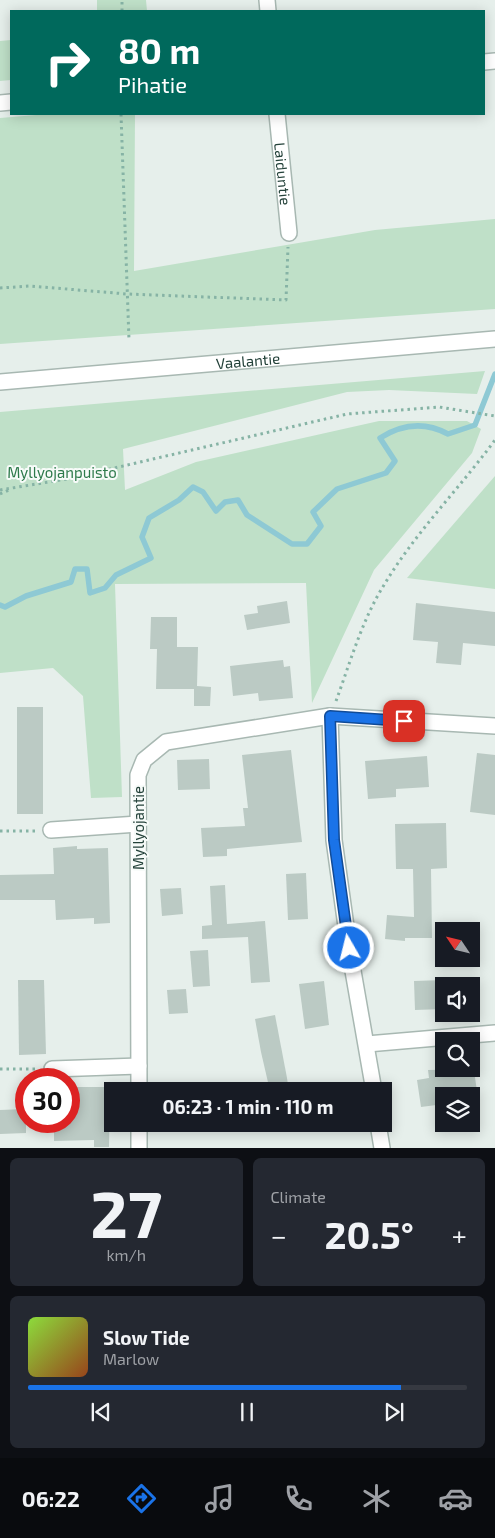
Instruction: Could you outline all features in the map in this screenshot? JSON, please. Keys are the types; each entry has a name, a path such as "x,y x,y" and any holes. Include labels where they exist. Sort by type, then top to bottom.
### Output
{"street":[{"name":"Laiduntie","path":"277,115 289,233"},
{"name":"Vaalantie","path":"0,382 495,339"},
{"name":"Myllyojantie","path":"139,1082 138,775 144,760 166,742 330,716 495,726"},
{"path":"330,716 334,840 349,948 373,1082"},
{"path":"51,830 138,824"},
{"path":"367,1044 495,1033"},
{"path":"52,1068 139,1066"},
{"path":"139,1132 139,1148"},
{"path":"379,1132 382,1148"}],"path":[{"path":"121,115 129,340"},
{"path":"0,288 30,286 127,294 286,300 289,233"},
{"path":"0,490 67,479 347,414 405,408 439,407 473,410 495,416"},
{"path":"330,716 360,637 382,587 407,550 495,440"},
{"path":"0,494 13,489"},
{"path":"0,831 51,830"},
{"path":"0,1069 15,1069"}],"green space":[{"path":"97,0 146,0 147,10 97,10"},
{"path":"10,40 10,80 0,81 0,41"},
{"path":"36,115 135,115 134,271 375,230 495,219 495,309 0,344 0,118"},
{"name":"Myllyojanpuisto","path":"485,371 477,394 389,390 347,392 123,449 125,490 196,462 379,421 467,421 481,429 472,453 374,570 312,703 306,583 115,584 122,797 91,798 83,696 53,668 0,673 0,412"},
{"path":"495,476 495,589 407,578"}],"building":[{"path":"287,601 290,623 247,630 244,615 258,613 257,606"},
{"path":"416,603 495,612 495,646 463,643 461,665 436,663 438,642 413,640"},
{"path":"151,617 177,617 177,647 198,647 197,686 211,687 210,706 194,706 194,689 156,689 157,649 150,649"},
{"path":"283,660 284,667 290,666 293,698 259,701 258,693 233,696 230,666"},
{"path":"17,707 43,707 43,814 17,814"},
{"path":"291,750 302,842 227,849 227,856 203,857 201,828 245,826 243,808 248,808 242,755"},
{"path":"477,753 495,755 495,815 470,812"},
{"path":"427,756 429,787 396,789 396,797 368,799 365,761"},
{"path":"209,759 210,789 178,790 177,760"},
{"path":"446,823 447,868 431,869 432,938 405,938 405,941 385,939 387,915 414,917 413,869 396,869 395,824"},
{"path":"77,846 77,849 108,848 110,923 94,924 94,918 56,920 55,900 0,900 0,875 54,874 53,848"},
{"path":"306,873 308,919 288,920 286,874"},
{"path":"225,885 227,924 265,921 270,982 251,983 248,937 202,939 202,926 212,925 210,886"},
{"path":"181,888 183,914 162,916 160,889"},
{"path":"208,950 210,986 193,987 190,951"},
{"path":"18,980 44,980 46,1054 19,1055"},
{"path":"435,980 435,1009 415,1010 414,981"},
{"path":"324,981 329,1025 305,1029 299,984"},
{"path":"186,989 188,1013 169,1014 167,990"},
{"path":"275,1015 288,1082 268,1082 255,1019"},
{"path":"428,1070 435,1070 435,1077 475,1077 476,1087 435,1087 435,1105 421,1107 417,1080 429,1078"},
{"path":"80,1087 104,1087 104,1132 109,1132 109,1147 94,1147 94,1140 54,1141 54,1133 80,1133"},
{"path":"15,1109 15,1133 26,1133 0,1134 0,1110"}],"waterway":[{"path":"0,605 5,607 26,596 71,582 75,569 87,569 90,593 105,588 116,575 151,558 142,537 149,518 179,500 193,487 203,492 216,511 225,502 238,500 247,515 292,544 307,544 321,526 313,512 337,489 386,473 395,461 380,438 405,427 430,427 448,434 475,425 495,374"}],"route":[{"path":"349,948 334,840 330,716 404,721"}]}
